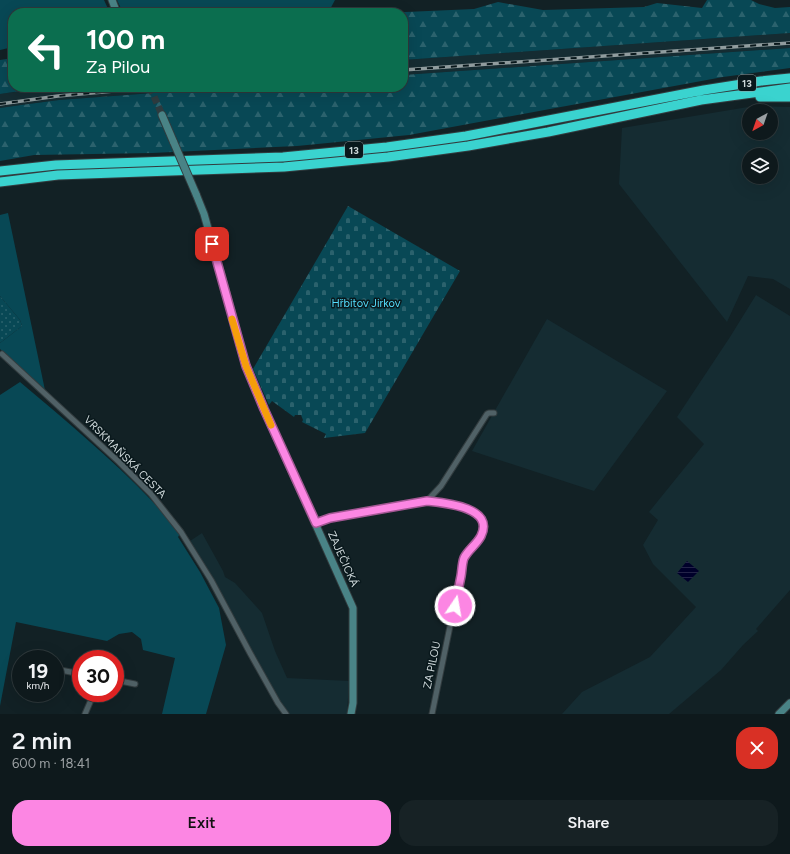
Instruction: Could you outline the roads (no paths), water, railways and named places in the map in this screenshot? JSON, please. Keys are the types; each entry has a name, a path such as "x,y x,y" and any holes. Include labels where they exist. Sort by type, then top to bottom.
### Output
{"highway":[{"name":"13","path":"0,171 56,165 283,157 386,147 466,136 704,90 790,78"},
{"name":"13","path":"0,182 58,175 284,167 388,157 468,146 548,132 701,100 790,88"},
{"path":"701,100 763,96 790,97"}],"street":[{"name":"ZAJEČICKÁ","path":"162,115 204,214 246,366 353,608 353,696 351,714"},
{"name":"VRSKMAŇSKÁ CESTA","path":"2,354 119,462 151,494 181,532 211,580 278,703 286,714"},
{"path":"427,501 441,486 487,414 494,413"},
{"name":"ZA PILOU","path":"316,523 330,518 427,501 442,502 474,511 481,518 483,523 481,536 464,558 432,714"},
{"path":"124,682 135,684"},
{"path":"86,714 91,702"},
{"path":"779,714 790,702"}],"tunnel":[{"path":"152,92 162,115"}],"railway":[{"path":"408,70 790,43"},
{"path":"0,104 58,96 103,92"}],"park label":[{"name":"Hřbitov Jirkov","path":"366,303"}]}
